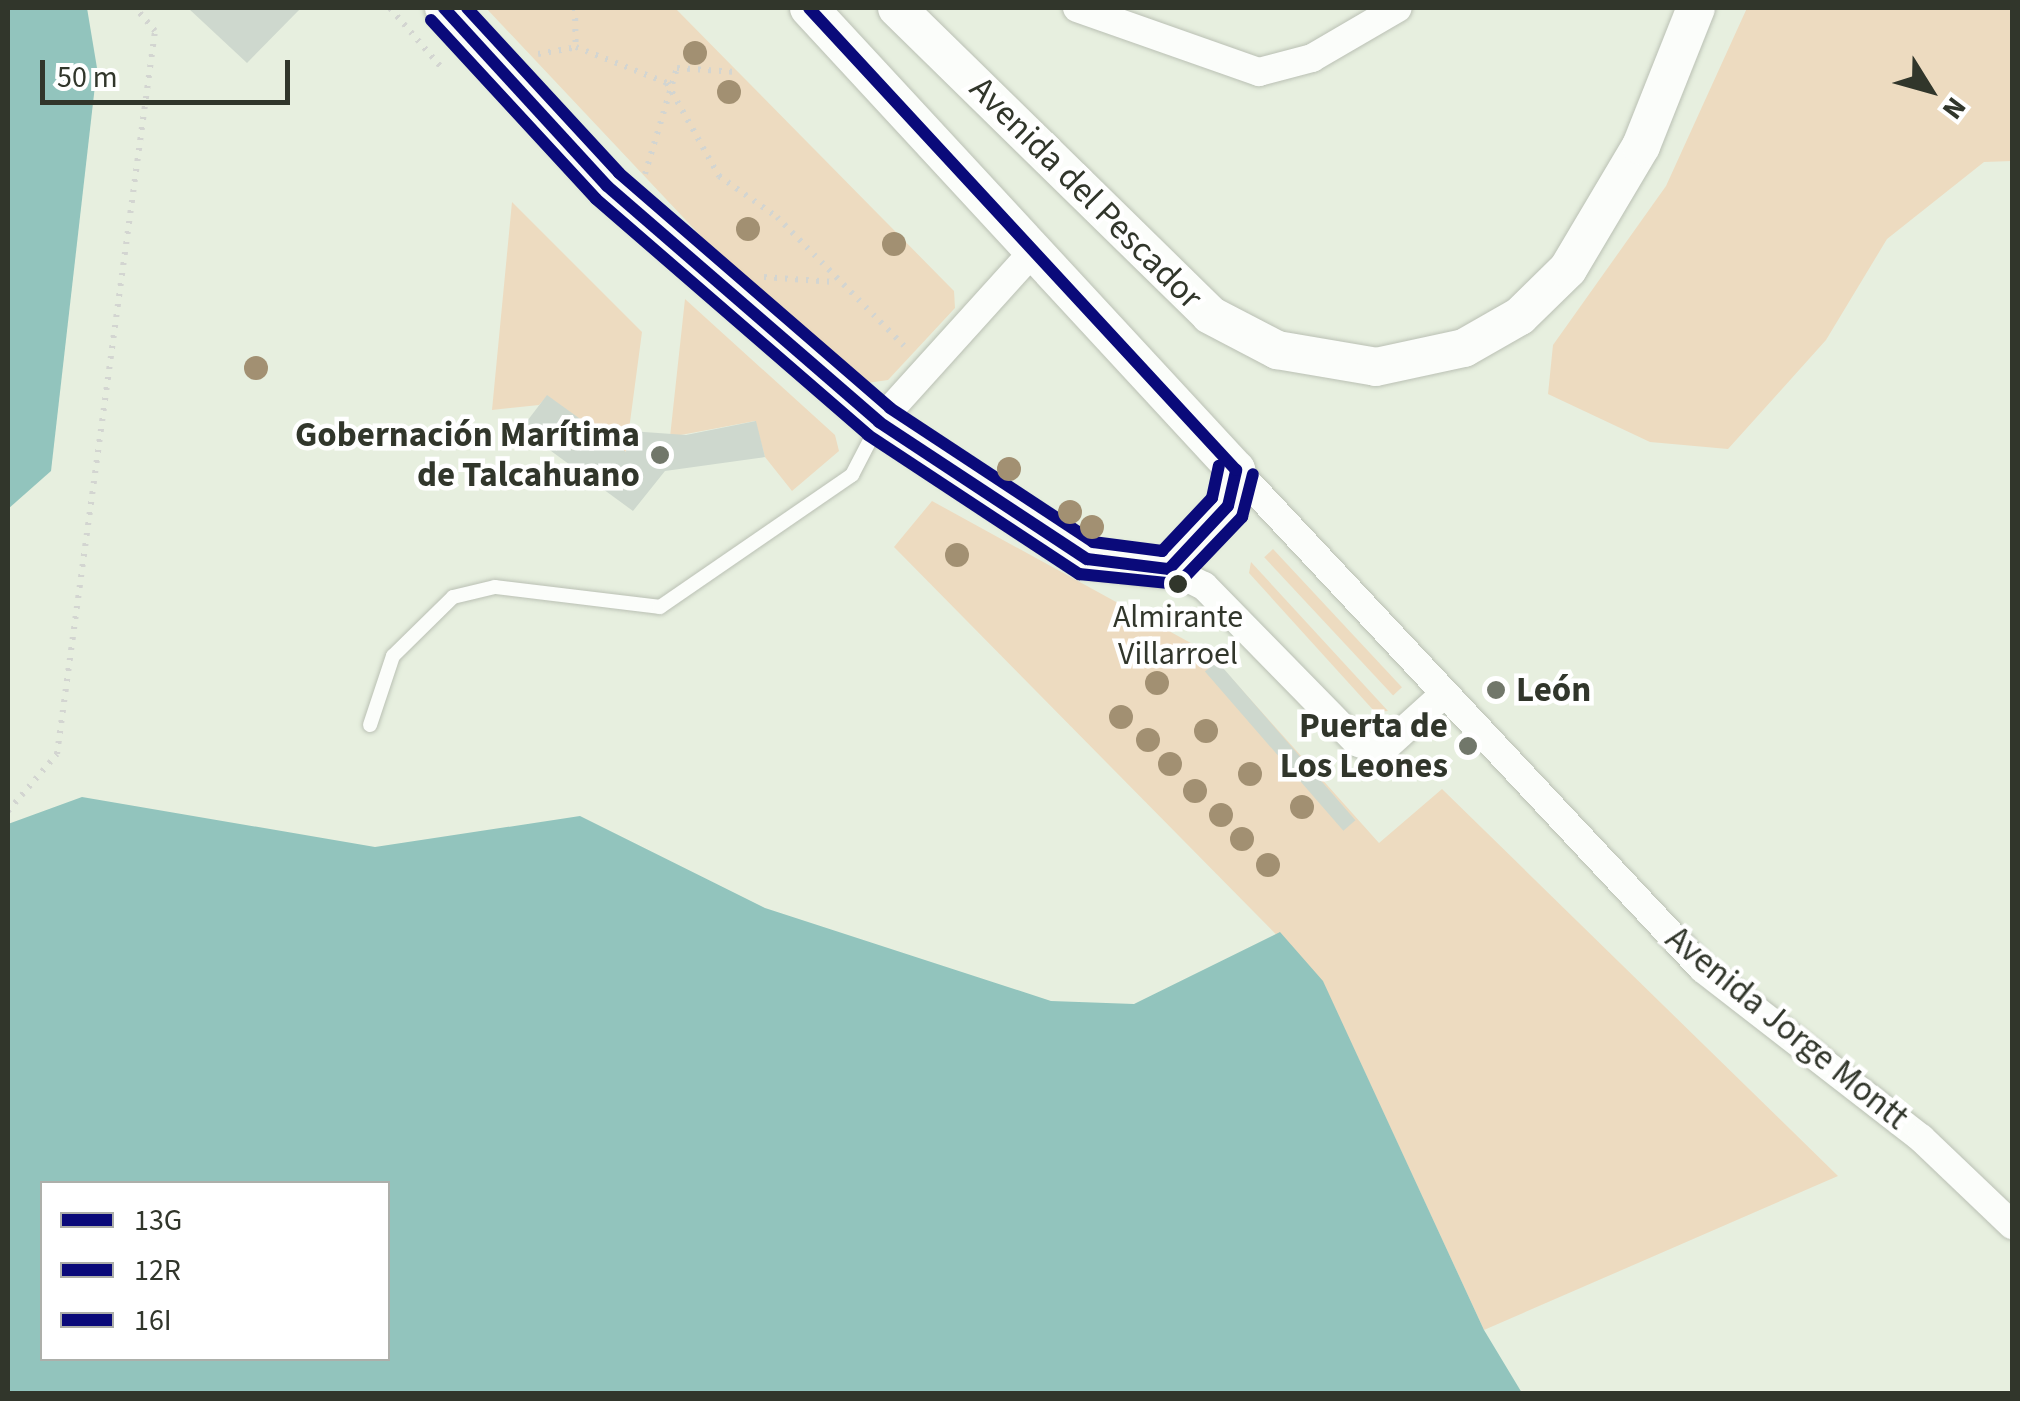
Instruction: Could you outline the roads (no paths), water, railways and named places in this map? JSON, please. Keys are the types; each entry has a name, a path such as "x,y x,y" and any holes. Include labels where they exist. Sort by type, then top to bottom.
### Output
{"street":[{"path":"444,8 607,186 879,422 1087,559 1169,569 1204,586 1357,742 1380,752 1442,696"},
{"path":"809,8 1036,248 1236,470 1228,506 1169,569"},
{"name":"Avenida del Pescador","path":"897,8 1194,303 1277,350 1376,368 1478,342 1568,269 1641,146 1696,8"},
{"path":"1078,8 1258,72 1312,58 1398,8"},
{"path":"879,422 1036,248"},
{"name":"Avenida Jorge Montt","path":"1236,470 1442,696 1703,968 1922,1138 2012,1225"}],"lane":[{"path":"370,725 393,656 453,596 495,587 660,607 852,475 879,422"}],"water":[{"path":"8,8 87,8 97,68 51,471 8,509"},
{"path":"82,797 375,847 580,816 765,908 1051,1001 1134,1004 1280,932 1323,981 1484,1330 1522,1393 8,1393 8,824"}],"place":[{"name":"Gobernación Marítima de Talcahuano","path":"660,455"},
{"name":"Almirante Villarroel","path":"1178,584"},
{"name":"León","path":"1496,690"},
{"name":"Puerta de Los Leones","path":"1468,746"}]}
